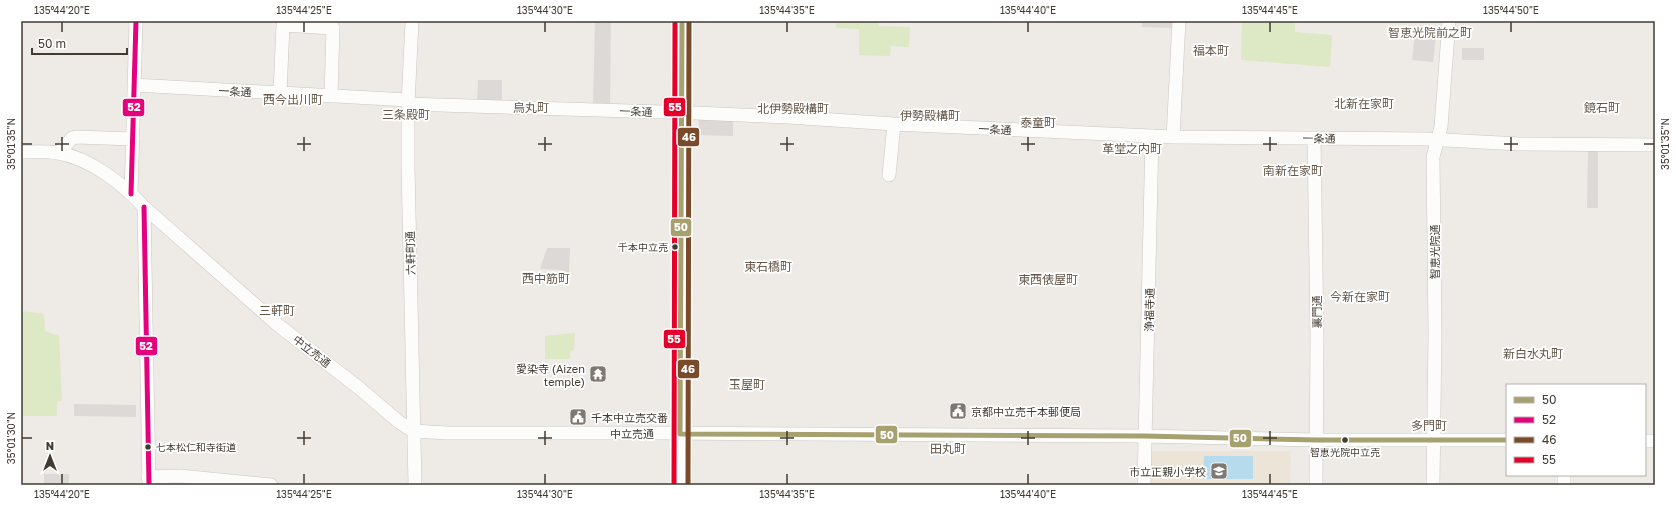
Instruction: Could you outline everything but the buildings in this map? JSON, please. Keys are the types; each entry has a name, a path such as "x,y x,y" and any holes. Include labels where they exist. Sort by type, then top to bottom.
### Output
{"street":[{"path":"131,194 136,21"},
{"name":"六軒町通","path":"412,21 408,102 408,166 415,485"},
{"path":"681,485 682,21"},
{"path":"1173,137 1179,21"},
{"name":"智恵光院通","path":"1433,485 1435,334 1433,157 1436,140 1441,127 1448,21"},
{"path":"280,93 283,25 333,28 330,96"},
{"name":"一条通","path":"134,85 408,102 682,112 894,124 1173,137 1436,140 1519,144 1655,145"},
{"path":"889,175 894,124"},
{"name":"浄福寺通","path":"1144,485 1152,136"},
{"path":"59,153 72,138 76,137 133,139"},
{"name":"裏門通","path":"1314,138 1316,485"},
{"path":"21,152 59,153 90,164 131,194"},
{"name":"中立売通","path":"131,194 278,325 359,388 399,422 413,431 446,433 1145,436 1316,440 1506,440"},
{"path":"144,207 148,481 180,476 271,485"}],"shaded area":[{"path":"595,21 611,21 610,107 593,106"},
{"path":"1142,21 1174,21 1174,28 1142,27"},
{"path":"1416,25 1437,27 1433,62 1412,60"},
{"path":"1462,48 1484,48 1484,60 1462,60"},
{"path":"478,80 502,80 502,104 477,103"},
{"path":"699,117 733,118 733,136 699,135"},
{"path":"1588,151 1598,151 1598,208 1587,208"},
{"path":"547,248 570,248 569,273 561,270 540,269"},
{"path":"74,404 136,405 136,417 74,416"},
{"name":"市立正親小学校","path":"1152,451 1291,451 1290,485 1147,485 1147,458"},
{"path":"44,474 69,474 69,485 44,485"}],"green space":[{"path":"836,21 879,21 879,26 910,27 909,47 891,46 890,56 859,55 859,29 836,28"},
{"path":"1242,21 1295,21 1295,32 1332,35 1330,67 1241,60"},
{"path":"21,311 44,314 45,331 59,336 62,401 57,402 57,416 21,416"},
{"path":"575,333 574,350 570,351 570,359 545,359 545,336"}],"water":[{"path":"1204,456 1253,456 1253,479 1203,479"}],"transit line":[{"name":"52","path":"131,194 136,21"},
{"name":"55","path":"674,485 675,21"},
{"name":"50","path":"680,434 682,21"},
{"name":"46","path":"688,485 689,21"},
{"name":"52","path":"144,207 149,485"},
{"name":"50","path":"680,434 1145,436 1316,440 1506,440"}],"place":[{"name":"千本中立売","path":"675,247"},
{"name":"愛染寺 (Aizen temple)","path":"598,374"},
{"name":"京都中立売千本郵便局","path":"958,411"},
{"name":"千本中立売交番","path":"578,417"},
{"name":"智恵光院中立売","path":"1345,440"},
{"name":"七本松仁和寺街道","path":"148,447"},
{"name":"市立正親小学校","path":"1219,471"}],"district":[{"name":"智恵光院前之町","path":"1430,32"},
{"name":"福本町","path":"1211,50"},
{"name":"西今出川町","path":"293,99"},
{"name":"北新在家町","path":"1364,103"},
{"name":"烏丸町","path":"531,107"},
{"name":"鏡石町","path":"1602,107"},
{"name":"北伊勢殿構町","path":"793,108"},
{"name":"三条殿町","path":"406,114"},
{"name":"伊勢殿構町","path":"930,115"},
{"name":"泰童町","path":"1038,122"},
{"name":"革堂之内町","path":"1132,148"},
{"name":"南新在家町","path":"1293,170"},
{"name":"東石橋町","path":"768,266"},
{"name":"西中筋町","path":"546,278"},
{"name":"東西俵屋町","path":"1048,279"},
{"name":"今新在家町","path":"1360,296"},
{"name":"三軒町","path":"277,310"},
{"name":"新白水丸町","path":"1533,353"},
{"name":"玉屋町","path":"747,384"},
{"name":"多門町","path":"1429,425"},
{"name":"田丸町","path":"948,448"}]}
